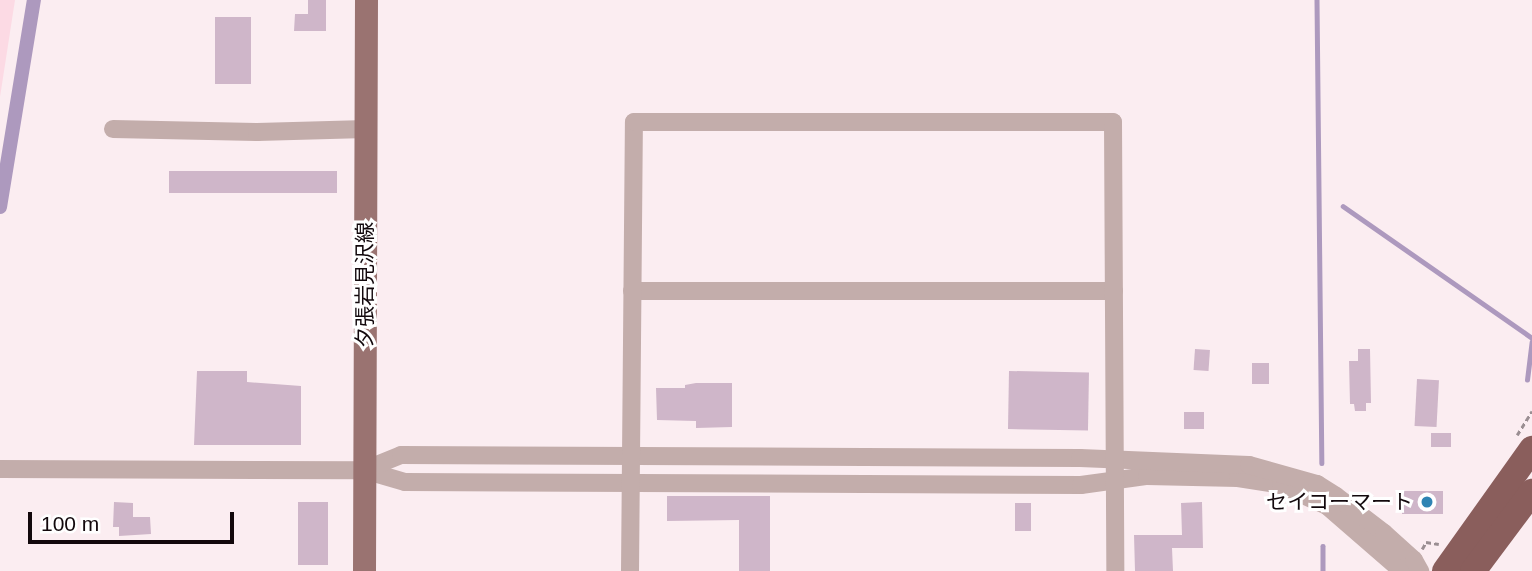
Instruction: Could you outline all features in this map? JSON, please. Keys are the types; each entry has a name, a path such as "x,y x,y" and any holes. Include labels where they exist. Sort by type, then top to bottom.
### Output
{"highway":[{"path":"1445,571 1532,449"},
{"path":"1473,571 1532,492"}],"main road":[{"name":"夕張岩見沢線","path":"363,571 366,0"}],"street":[{"path":"630,571 634,122 1113,122 1115,571"},
{"path":"113,128 257,132 366,129"},
{"path":"632,291 1114,291"},
{"path":"364,470 401,455 1114,461 1249,465 1317,484 1384,533 1414,560 1420,571"},
{"path":"0,469 364,470 405,482 1081,485 1115,479 1238,478 1282,485 1327,506 1402,571"}],"shaded area":[{"path":"0,0 15,0 0,97"}],"building":[{"path":"308,0 326,0 326,31 294,31 295,14 308,14"},
{"path":"215,17 251,17 251,84 215,84"},
{"path":"169,171 337,171 337,193 169,193"},
{"path":"1195,349 1210,350 1208,371 1194,370"},
{"path":"1358,349 1370,349 1371,403 1366,403 1366,411 1355,411 1354,404 1350,404 1349,361 1358,361"},
{"path":"1252,363 1269,363 1269,384 1252,384"},
{"path":"197,371 247,371 247,382 301,386 301,445 194,445"},
{"path":"1009,371 1089,372 1088,430 1008,429"},
{"path":"1417,379 1439,380 1437,427 1415,426"},
{"path":"732,383 732,427 696,428 696,421 657,420 656,388 685,388 685,385"},
{"path":"1184,412 1204,412 1204,429 1184,429"},
{"path":"1431,433 1451,433 1451,447 1431,447"},
{"path":"1402,491 1443,491 1443,514 1402,514"},
{"path":"667,496 770,496 770,571 739,571 739,520 667,521"},
{"path":"114,502 133,503 133,517 150,517 151,534 119,536 119,527 113,527"},
{"path":"298,502 328,502 328,565 298,565"},
{"path":"1202,502 1203,548 1172,548 1173,571 1135,571 1134,535 1182,535 1181,503"},
{"path":"1015,503 1031,503 1031,531 1015,531"}],"waterway":[{"path":"0,207 34,0"},
{"path":"1317,0 1322,463"},
{"path":"1343,206 1532,338"},
{"path":"1527,380 1532,342"},
{"path":"1323,546 1323,571"}],"place":[{"name":"セイコーマート","path":"1427,502"}]}
